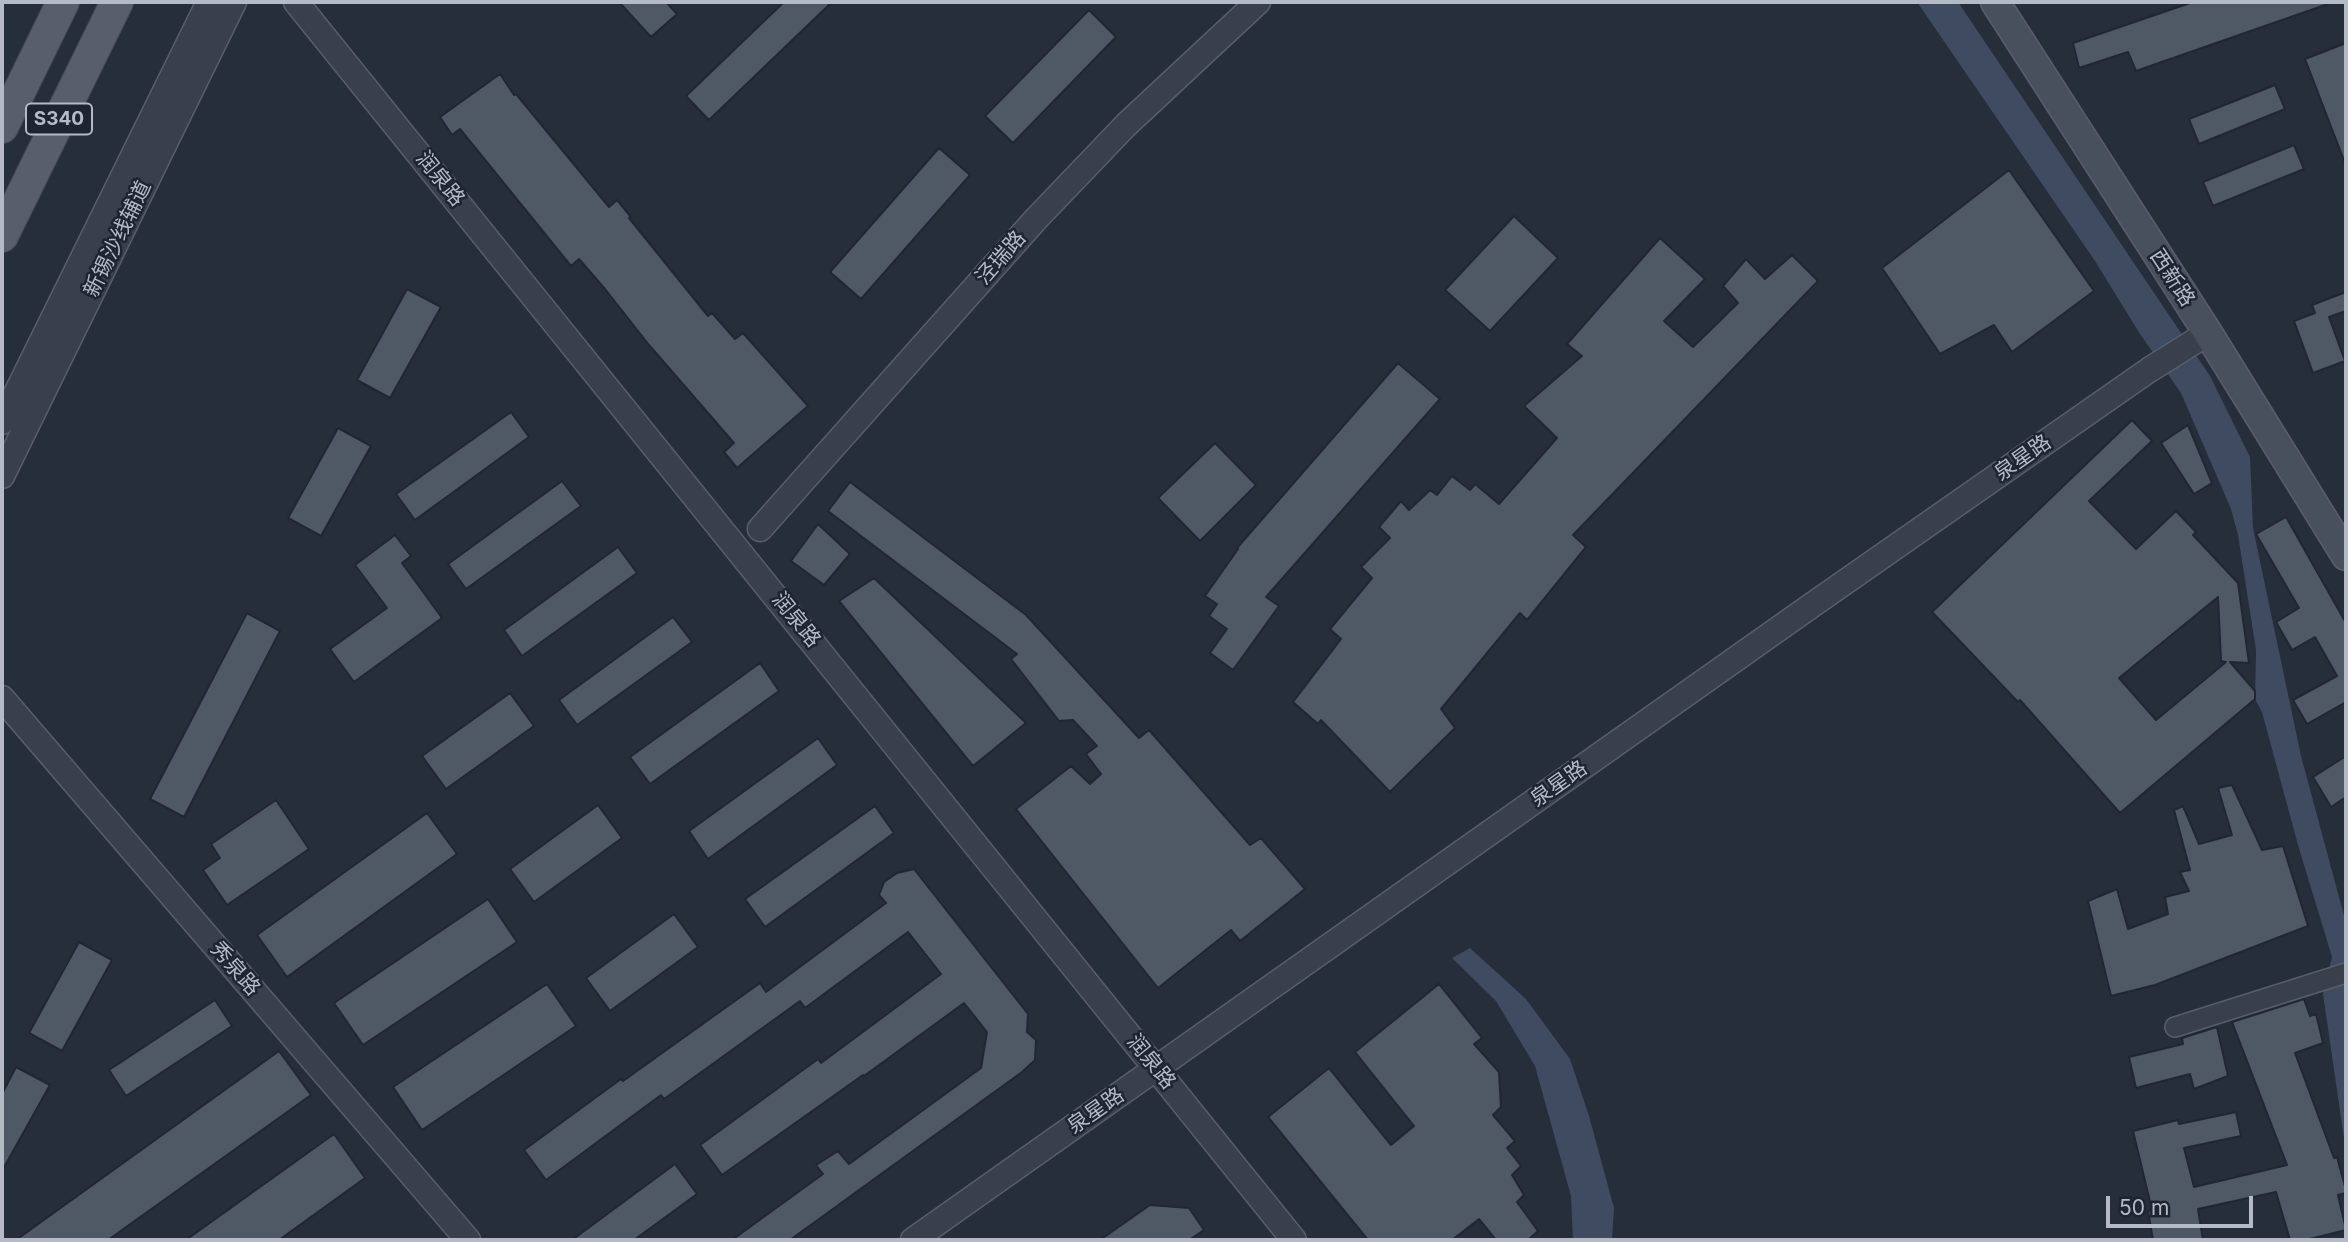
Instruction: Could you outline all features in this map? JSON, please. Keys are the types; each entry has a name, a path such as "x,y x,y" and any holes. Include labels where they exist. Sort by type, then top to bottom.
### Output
{"main road":[{"name":"S340","path":"2,127 63,2"},
{"name":"S340","path":"2,236 117,2"},
{"name":"西新路","path":"1995,2 2202,337 2346,556"}],"street":[{"name":"新锡沙线辅道","path":"2,422 209,2"},
{"name":"新锡沙线辅道","path":"2,476 234,2"},
{"name":"润泉路","path":"296,2 1294,1240"},
{"name":"泾瑞路","path":"760,529 1036,219 1126,125 1258,2"},
{"name":"泉星路","path":"913,1240 1815,603 2150,370 2202,337"},
{"name":"秀泉路","path":"2,698 468,1240"},
{"path":"2175,1027 2337,976"}],"water":[{"path":"1917,2 1958,2 2210,376 2250,457 2253,528 2301,756 2346,923 2346,1152 2323,994 2332,957 2262,712 2255,699 2256,650 2238,535 2231,509 2181,393 2140,334 2095,261"},
{"path":"1470,948 1526,999 1570,1059 1614,1208 1612,1240 1573,1240 1571,1196 1535,1066 1496,1001 1452,958"}],"building":[{"path":"619,2 666,2 677,14 651,37"},
{"path":"784,2 832,2 709,120 686,96"},
{"path":"2193,2 2328,4 2136,71 2128,52 2079,68 2073,43"},
{"path":"1089,10 1116,37 1013,143 985,116"},
{"path":"2346,43 2346,163 2345,163 2305,59"},
{"path":"500,74 514,95 516,94 609,207 617,200 708,316 712,313 735,339 743,333 808,406 737,468 724,452 734,443 649,345 605,289 579,259 571,266 460,129 452,135 440,117"},
{"path":"2275,85 2285,109 2199,144 2189,119"},
{"path":"2294,145 2304,169 2213,206 2203,182"},
{"path":"939,148 970,175 861,299 830,272"},
{"path":"2009,170 2094,291 2012,352 1994,325 1940,354 1882,268"},
{"path":"1514,216 1558,258 1490,331 1445,290"},
{"path":"1660,238 1705,279 1664,321 1693,347 1738,303 1723,286 1746,259 1765,279 1792,255 1818,281 1573,535 1586,547 1527,620 1520,613 1441,709 1455,728 1390,792 1321,720 1318,724 1293,702 1341,639 1330,629 1372,578 1361,567 1390,538 1379,527 1401,501 1409,510 1430,490 1437,495 1452,476 1470,490 1475,484 1499,504 1557,438 1524,406 1582,356 1567,344"},
{"path":"407,289 441,307 390,398 357,380"},
{"path":"2346,292 2346,311 2329,317 2345,361 2313,373 2294,321 2315,313 2312,305"},
{"path":"1398,363 1440,399 1266,597 1279,606 1233,670 1210,653 1227,629 1209,616 1217,604 1205,596 1237,548"},
{"path":"511,412 529,437 415,520 396,494"},
{"path":"2132,420 2152,441 2089,501 2136,549 2176,511 2196,532 2193,535 2238,583 2249,663 2230,662 2255,691 2255,699 2120,813 2020,700 2018,702 1932,612","holes":["2218,597 2221,661 2226,662 2156,720 2119,678"]},
{"path":"2188,425 2212,483 2194,494 2161,443"},
{"path":"338,428 371,446 321,536 288,518"},
{"path":"1215,443 1256,485 1200,541 1158,498"},
{"path":"562,481 581,506 466,589 448,564"},
{"path":"850,482 1026,615 1139,738 1149,730 1250,845 1261,838 1305,889 1240,941 1231,930 1158,988 1016,809 1071,766 1090,784 1101,774 1086,754 1097,746 1073,720 1059,721 1011,659 1017,654 828,511"},
{"path":"2286,517 2346,623 2346,702 2307,724 2293,700 2337,676 2315,637 2292,650 2276,622 2299,608 2256,534"},
{"path":"818,524 850,554 824,585 791,561"},
{"path":"395,535 411,556 402,563 442,618 354,682 330,649 387,608 355,565"},
{"path":"618,547 637,573 522,656 504,630"},
{"path":"874,578 1026,723 973,766 839,601"},
{"path":"247,613 280,631 184,817 150,799"},
{"path":"673,617 692,642 577,725 559,700"},
{"path":"760,663 779,691 650,784 630,757"},
{"path":"510,693 534,726 446,789 422,756"},
{"path":"818,738 837,765 708,859 689,831"},
{"path":"2346,756 2346,797 2331,807 2313,777"},
{"path":"2232,785 2262,850 2283,846 2308,926 2155,985 2111,996 2088,901 2117,889 2128,929 2168,914 2165,897 2189,891 2180,872 2190,870 2174,810 2183,806 2199,844 2232,835 2218,788"},
{"path":"276,800 309,849 227,905 203,870 220,858 211,844"},
{"path":"598,805 622,838 534,902 510,869"},
{"path":"875,806 894,833 765,927 745,899"},
{"path":"427,813 457,854 287,977 257,935"},
{"path":"914,869 1028,1014 1027,1032 1036,1040 1035,1060 1022,1072 790,1240 732,1240 823,1174 816,1165 838,1151 849,1164 981,1068 987,1032 964,1003 722,1175 700,1145 818,1059 821,1063 941,974 908,932 805,1008 800,1001 664,1099 661,1095 546,1180 524,1150 760,983 766,992 886,903 879,895 884,882 897,873"},
{"path":"488,899 517,942 363,1045 334,1003"},
{"path":"674,914 698,947 610,1011 586,978"},
{"path":"79,942 112,960 62,1051 29,1033"},
{"path":"547,984 576,1026 422,1130 393,1087"},
{"path":"1439,984 1482,1038 1474,1044 1499,1072 1501,1107 1493,1115 1515,1141 1507,1148 1521,1166 1512,1175 1524,1195 1517,1202 1538,1231 1528,1240 1496,1240 1479,1219 1452,1240 1368,1240 1268,1117 1329,1068 1391,1145 1414,1126 1355,1052"},
{"path":"2304,999 2310,1016 2316,1014 2323,1043 2295,1053 2334,1158 2337,1157 2346,1190 2346,1193 2338,1195 2346,1230 2306,1240 2290,1240 2276,1192 2198,1209 2203,1240 2153,1240 2148,1211 2152,1210 2133,1131 2178,1120 2179,1124 2236,1112 2241,1136 2184,1148 2194,1187 2287,1165 2232,1022"},
{"path":"215,1000 232,1026 126,1096 109,1070"},
{"path":"2217,1027 2228,1076 2194,1089 2190,1074 2136,1088 2129,1057 2183,1044 2182,1038"},
{"path":"279,1051 311,1095 108,1240 16,1240"},
{"path":"16,1067 50,1085 2,1171 2,1094"},
{"path":"334,1134 365,1178 279,1240 186,1240"},
{"path":"675,1164 697,1194 634,1240 572,1240"},
{"path":"1150,1205 1189,1208 1204,1230 1189,1240 1100,1240"}]}
